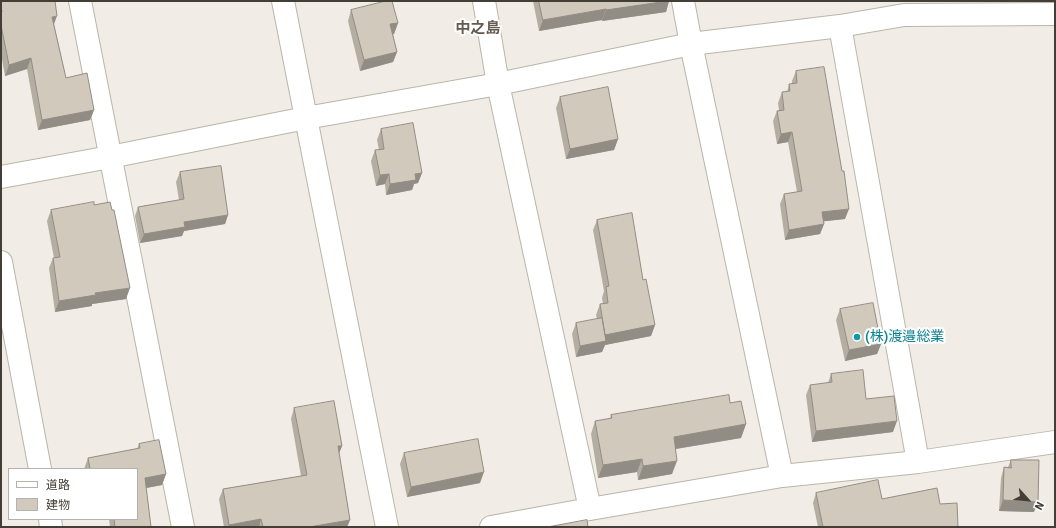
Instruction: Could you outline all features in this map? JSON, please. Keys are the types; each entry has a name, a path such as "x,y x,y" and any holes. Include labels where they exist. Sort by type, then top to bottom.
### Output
{"street":[{"path":"80,1 183,527"},
{"path":"283,1 387,527"},
{"path":"484,1 498,84 590,509"},
{"path":"683,1 782,476"},
{"path":"1,177 110,158 306,118 498,84 691,44 840,26 902,8 1052,10"},
{"path":"840,26 918,462"},
{"path":"1,262 40,468"},
{"path":"491,527 782,476 918,462 1055,442"}],"building":[{"path":"1,1 55,1 57,16 52,17 66,78 87,73 94,110 42,120 31,58 9,65 1,25"},
{"path":"386,1 392,1 398,23 390,24 397,52 364,60 351,10"},
{"path":"539,1 668,1 606,9 543,20"},
{"path":"824,67 842,171 844,171 849,209 822,212 824,224 789,230 784,194 802,191 792,132 781,134 777,111 784,110 782,92 790,91 789,84 797,83 796,71"},
{"path":"608,87 618,139 570,149 560,97"},
{"path":"413,123 422,173 415,174 416,180 390,184 389,174 380,175 375,150 384,149 381,129"},
{"path":"221,166 228,215 184,222 185,227 144,234 138,207 184,199 180,172"},
{"path":"94,202 94,205 110,202 112,210 114,210 130,288 95,293 96,295 59,301 53,258 60,257 51,210"},
{"path":"632,213 643,280 646,279 655,325 605,335 600,304 608,303 606,287 609,286 597,220"},
{"name":"(株)渡邉総業","path":"873,303 881,344 849,350 840,309"},
{"path":"602,318 606,341 580,346 576,323"},
{"path":"863,370 866,399 894,396 897,421 816,431 810,385 832,382 831,374"},
{"path":"729,395 730,403 741,401 746,424 674,437 677,461 643,466 642,459 603,465 595,421 612,418 611,415"},
{"path":"334,401 342,446 338,446 350,520 309,527 263,527 261,519 229,525 223,489 307,475 294,408"},
{"path":"478,439 484,472 411,487 404,453"},
{"path":"159,440 166,474 145,478 151,527 115,527 114,520 138,520 138,468 90,468 88,458 140,448 139,444"},
{"path":"1011,460 1039,460 1038,502 1003,500 1004,467 1011,468"},
{"path":"878,480 882,499 937,488 940,504 957,503 958,527 823,527 816,493"},
{"path":"587,520 588,527 548,527"}],"place":[{"name":"(株)渡邉総業","path":"857,337"}],"district":[{"name":"中之島","path":"478,29"}]}
